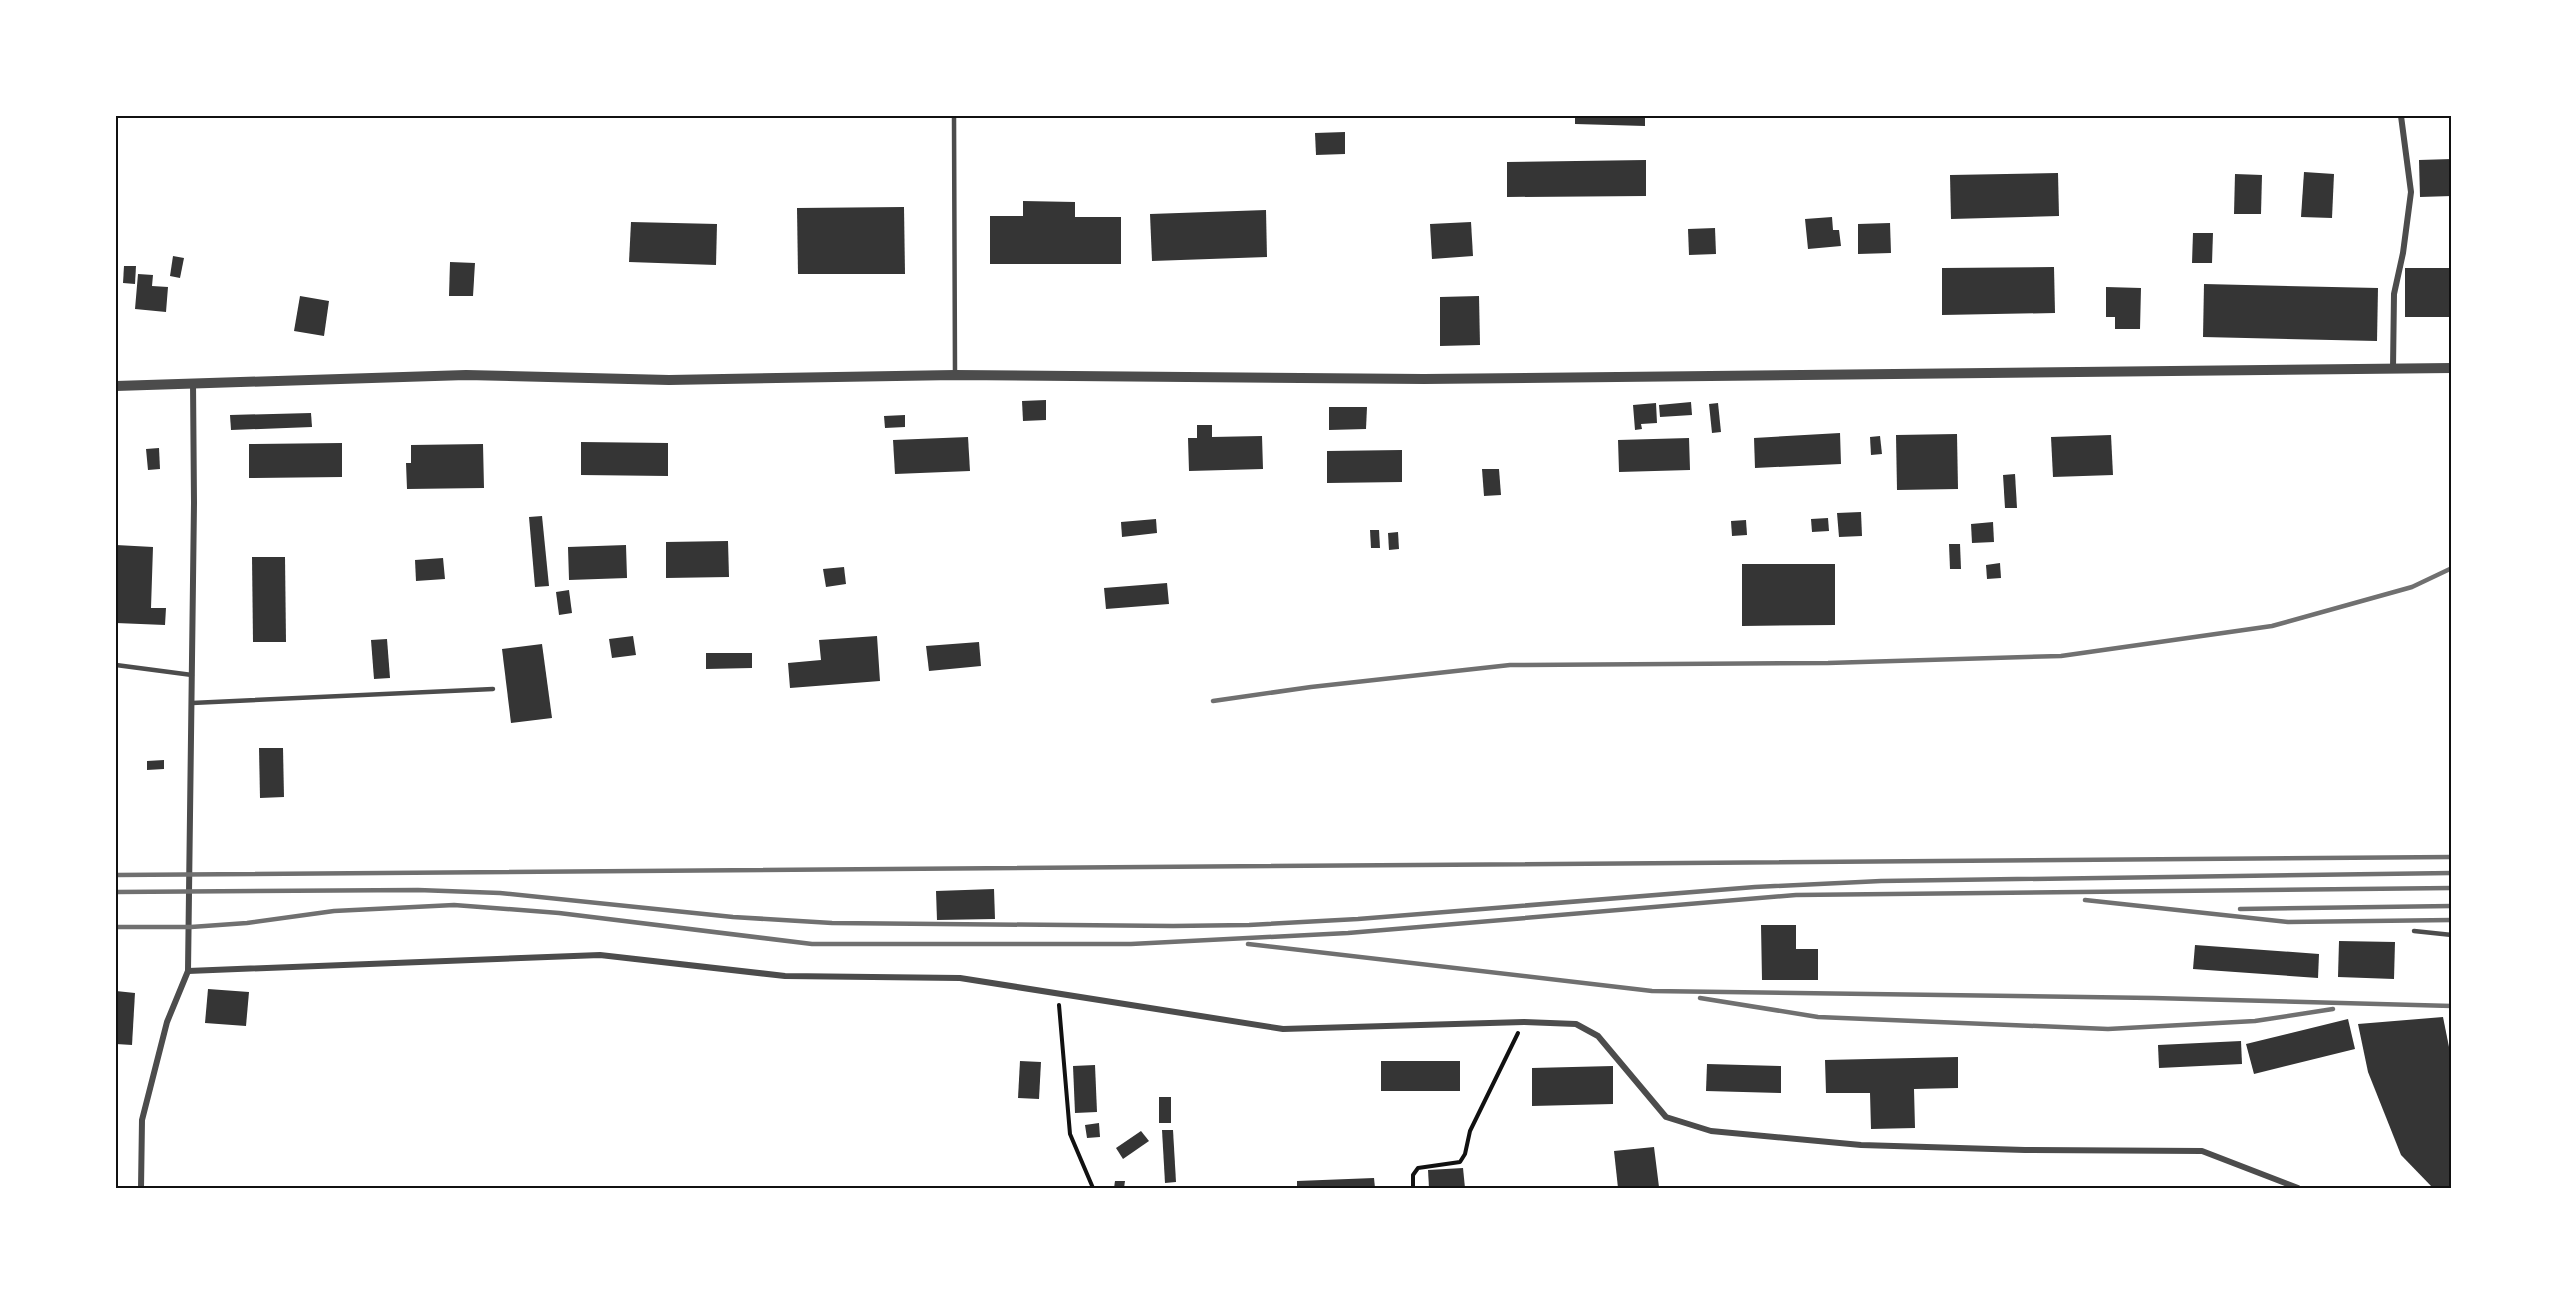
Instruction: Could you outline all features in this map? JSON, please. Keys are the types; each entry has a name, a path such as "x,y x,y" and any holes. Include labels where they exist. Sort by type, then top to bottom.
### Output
{"street":[{"path":"2393,368 2394,294 2403,253 2411,192 2401,116"},
{"path":"116,386 466,375 669,380 955,375 1424,380 2451,368"},
{"path":"141,1188 142,1120 167,1022 188,971 193,382"},
{"path":"188,971 600,955 785,976 960,978 1283,1029 1524,1022 1576,1024 1598,1036 1666,1117 1712,1131 1861,1145 2025,1150 2202,1151 2298,1188"}],"lane":[{"path":"954,116 955,375"},
{"path":"116,664 192,675"},
{"path":"192,703 493,689"},
{"path":"2414,931 2451,935"}],"path":[{"path":"1058,993 1070,1134 1093,1188"},
{"path":"1413,1188 1413,1176 1418,1168 1460,1162 1465,1154 1470,1131 1524,1022"}],"building":[{"path":"1575,116 1645,116 1645,126 1575,124"},
{"path":"1345,132 1345,154 1316,155 1315,133"},
{"path":"2452,159 2452,196 2420,197 2419,160"},
{"path":"1646,160 1646,196 1507,197 1507,162"},
{"path":"2304,172 2334,174 2332,218 2301,217"},
{"path":"2058,173 2059,216 1951,219 1950,175"},
{"path":"2235,174 2262,175 2261,214 2234,214"},
{"path":"1023,201 1075,202 1075,217 1121,217 1121,264 990,264 990,216 1023,216"},
{"path":"904,207 905,274 798,274 797,208"},
{"path":"1266,210 1267,257 1152,261 1150,214"},
{"path":"1832,217 1833,230 1839,230 1841,246 1808,249 1805,219"},
{"path":"631,222 717,224 716,265 629,262"},
{"path":"1471,222 1473,256 1432,259 1430,224"},
{"path":"1890,223 1891,253 1858,254 1858,224"},
{"path":"1715,228 1716,254 1689,255 1688,229"},
{"path":"2193,233 2213,233 2212,263 2192,263"},
{"path":"173,256 184,258 180,278 170,276"},
{"path":"450,262 475,263 473,296 449,296"},
{"path":"124,266 136,266 135,284 123,283"},
{"path":"2054,267 2055,313 1942,315 1942,268"},
{"path":"2405,268 2452,268 2452,317 2405,317"},
{"path":"138,274 153,275 152,286 168,287 166,312 135,309"},
{"path":"2204,284 2378,288 2377,341 2203,337"},
{"path":"2106,287 2141,288 2140,329 2115,329 2115,317 2106,317"},
{"path":"300,296 329,301 324,336 294,331"},
{"path":"1479,296 1480,345 1440,346 1440,297"},
{"path":"1046,400 1046,420 1023,421 1022,401"},
{"path":"1691,402 1692,415 1660,417 1659,405"},
{"path":"1656,403 1657,423 1641,424 1642,429 1635,430 1633,405"},
{"path":"1718,403 1721,432 1712,433 1709,404"},
{"path":"1329,407 1367,407 1366,429 1329,430"},
{"path":"311,413 312,427 231,430 230,415"},
{"path":"905,415 905,427 885,428 884,416"},
{"path":"1197,425 1212,425 1212,437 1262,436 1263,469 1189,471 1188,438 1197,438"},
{"path":"1840,433 1841,464 1755,468 1754,438"},
{"path":"1957,434 1958,489 1897,490 1896,435"},
{"path":"2111,435 2113,475 2053,477 2051,437"},
{"path":"1880,436 1882,454 1871,455 1870,437"},
{"path":"968,437 970,471 895,474 893,440"},
{"path":"1689,438 1690,470 1619,472 1618,440"},
{"path":"581,442 668,443 668,476 581,475"},
{"path":"342,443 342,477 249,478 249,444"},
{"path":"483,444 484,488 407,489 406,463 411,463 411,445"},
{"path":"159,448 160,469 148,470 146,449"},
{"path":"1402,450 1402,482 1327,483 1327,451"},
{"path":"1482,469 1499,469 1501,495 1484,496"},
{"path":"2015,474 2017,508 2005,508 2003,475"},
{"path":"1861,512 1862,536 1839,537 1837,513"},
{"path":"542,516 549,586 535,587 529,517"},
{"path":"1828,518 1829,531 1812,532 1811,519"},
{"path":"1156,519 1157,533 1122,537 1121,522"},
{"path":"1746,520 1747,535 1732,536 1731,521"},
{"path":"1993,522 1994,542 1972,543 1971,524"},
{"path":"1370,530 1379,530 1380,548 1371,548"},
{"path":"1398,532 1399,549 1389,550 1388,533"},
{"path":"728,541 729,577 666,578 666,542"},
{"path":"1949,544 1960,544 1961,569 1950,569"},
{"path":"116,545 153,547 151,608 166,608 165,625 116,623"},
{"path":"626,545 627,578 569,580 568,547"},
{"path":"252,557 285,557 286,642 253,642"},
{"path":"443,558 445,579 416,581 415,560"},
{"path":"2000,563 2001,578 1987,579 1986,565"},
{"path":"1742,564 1835,564 1835,625 1742,626"},
{"path":"844,567 846,584 826,587 823,569"},
{"path":"1167,583 1169,604 1106,609 1104,588"},
{"path":"569,590 572,613 559,615 556,592"},
{"path":"633,636 636,655 612,658 609,639"},
{"path":"877,636 880,681 790,688 788,663 821,660 819,640"},
{"path":"387,639 390,678 374,679 371,640"},
{"path":"979,642 981,666 929,671 926,646"},
{"path":"542,644 552,718 511,723 502,649"},
{"path":"706,653 752,653 752,668 706,669"},
{"path":"259,748 283,748 284,797 260,798"},
{"path":"164,760 164,769 147,770 147,761"},
{"path":"994,889 995,919 937,920 936,891"},
{"path":"1761,925 1796,925 1796,949 1818,949 1818,980 1762,980"},
{"path":"2339,941 2395,942 2394,979 2338,977"},
{"path":"2195,945 2319,954 2318,978 2193,969"},
{"path":"208,989 249,992 246,1026 205,1023"},
{"path":"116,991 135,993 132,1045 116,1044"},
{"path":"2443,1017 2452,1062 2452,1188 2433,1188 2401,1155 2368,1072 2358,1024"},
{"path":"2348,1019 2355,1049 2254,1074 2246,1044"},
{"path":"2241,1041 2242,1064 2159,1068 2158,1045"},
{"path":"1958,1057 1958,1088 1914,1089 1915,1128 1871,1129 1870,1093 1826,1093 1825,1060"},
{"path":"1020,1061 1041,1062 1039,1099 1018,1098"},
{"path":"1381,1061 1460,1061 1460,1091 1381,1091"},
{"path":"1707,1064 1781,1066 1781,1093 1706,1091"},
{"path":"1095,1065 1097,1112 1075,1113 1073,1066"},
{"path":"1613,1066 1613,1104 1532,1106 1532,1068"},
{"path":"1159,1097 1171,1097 1171,1123 1159,1123"},
{"path":"1099,1123 1100,1137 1087,1138 1085,1125"},
{"path":"1162,1130 1173,1130 1176,1182 1165,1183"},
{"path":"1141,1131 1149,1141 1123,1159 1116,1148"},
{"path":"1654,1147 1659,1187 1618,1188 1614,1151"},
{"path":"1463,1168 1465,1188 1429,1188 1428,1170"},
{"path":"1374,1178 1375,1188 1297,1188 1297,1181"},
{"path":"1115,1181 1125,1181 1124,1188 1114,1188"}],"railway":[{"path":"1213,701 1311,687 1510,665 1828,663 2061,656 2272,626 2412,587 2452,568"},
{"path":"116,875 2452,857"},
{"path":"116,892 418,890 500,893 733,917 832,923 1173,926 1249,925 1358,919 1755,887 1881,881 2452,873"},
{"path":"116,927 191,927 247,923 334,911 454,905 559,913 812,944 1131,944 1348,933 1796,895 2452,888"},
{"path":"2085,900 2288,922 2452,920"},
{"path":"2240,909 2452,906"},
{"path":"1248,944 1652,991 2153,998 2452,1006"},
{"path":"1700,998 1818,1017 2108,1029 2255,1021 2333,1009"}]}
